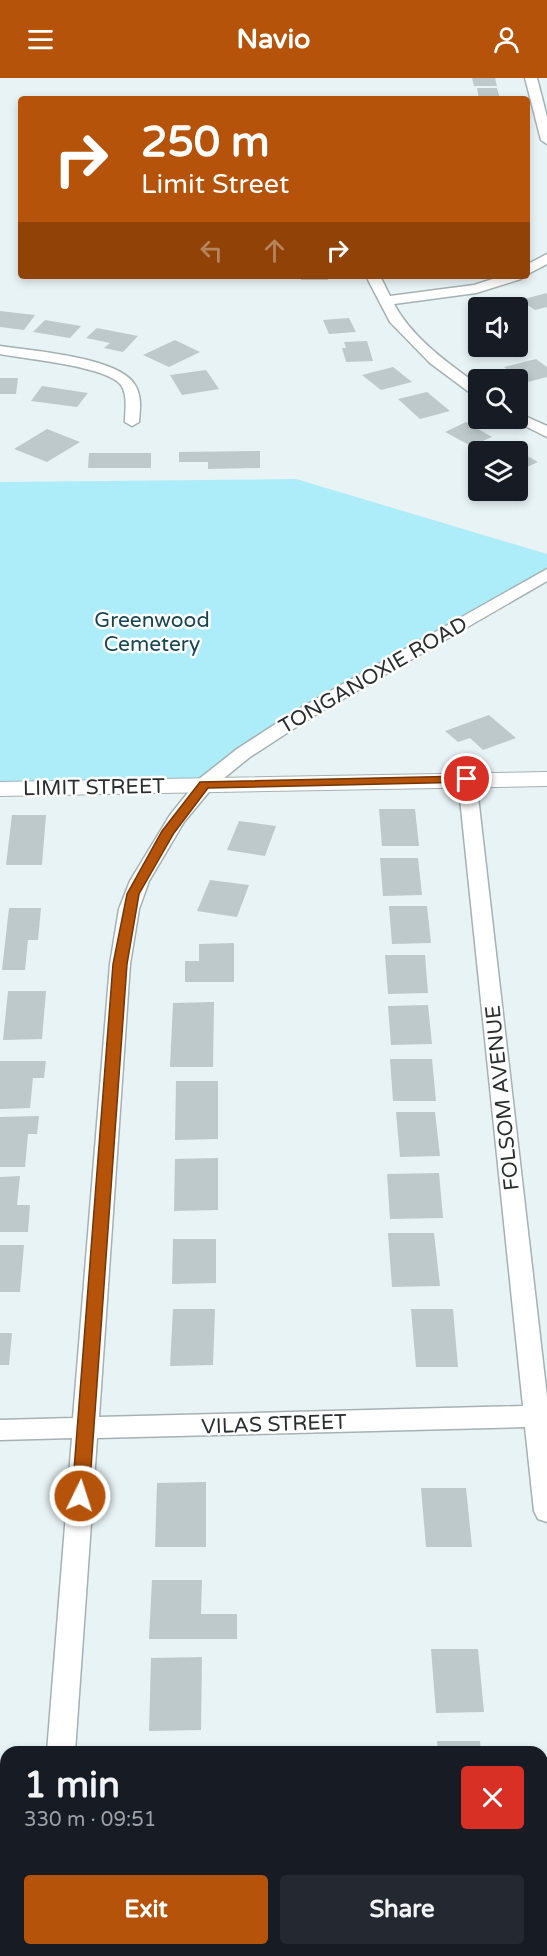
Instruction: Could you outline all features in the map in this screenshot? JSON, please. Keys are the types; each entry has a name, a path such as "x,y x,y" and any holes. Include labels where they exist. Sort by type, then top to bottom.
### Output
{"street":[{"path":"531,78 547,140"},
{"path":"530,269 547,258"},
{"path":"374,279 395,320 419,346 468,385"},
{"path":"385,301 476,289 507,279"},
{"path":"0,350 99,367 114,372 131,388 132,422"},
{"path":"528,422 547,432"},
{"name":"TONGANOXIE ROAD","path":"61,1746 120,964 133,894 169,831 205,784 264,739 304,714 547,574"},
{"name":"LIMIT STREET","path":"0,789 547,778"},
{"name":"FOLSOM AVENUE","path":"467,779 542,1417 547,1511"},
{"name":"VILAS STREET","path":"0,1430 542,1417"}],"green space":[{"name":"Greenwood Cemetery","path":"296,479 547,554 547,574 304,714 205,784 0,789 0,482"}],"building":[{"path":"472,78 495,78 497,86 474,86"},
{"path":"477,88 497,88 499,96 478,96"},
{"path":"301,279 328,279 328,280"},
{"path":"547,293 547,307 535,310 528,305 528,298"},
{"path":"0,311 35,315 24,330 0,327"},
{"path":"349,318 356,332 329,334 323,320"},
{"path":"45,320 81,326 70,338 33,332"},
{"path":"97,328 138,336 123,352 104,348 110,343 86,338"},
{"path":"175,340 200,352 169,367 143,355"},
{"path":"367,341 373,361 346,362 342,348 346,348 344,342"},
{"path":"536,359 547,367 547,377 528,382 528,369 504,367"},
{"path":"393,367 412,382 381,390 362,375"},
{"path":"206,370 219,389 182,395 170,375"},
{"path":"0,378 18,378 16,394 0,394"},
{"path":"42,386 88,393 77,407 31,401"},
{"path":"427,392 450,411 420,419 398,399"},
{"path":"466,422 468,429 478,429 492,437 483,441 468,441 468,444 445,432"},
{"path":"47,429 80,442 47,462 14,449"},
{"path":"260,451 260,468 208,469 208,462 179,462 179,452"},
{"path":"89,453 151,453 151,468 88,468"},
{"path":"528,456 538,462 528,466"},
{"path":"489,715 516,738 483,750 470,738 458,742 445,731"},
{"path":"379,809 415,809 419,846 382,846"},
{"path":"12,815 46,815 42,865 6,865"},
{"path":"239,821 276,826 265,856 227,850"},
{"path":"380,858 418,858 422,895 383,896"},
{"path":"210,880 249,885 237,917 197,911"},
{"path":"389,906 427,906 431,943 392,944"},
{"path":"9,908 41,908 38,940 28,940 25,970 2,970"},
{"path":"234,943 234,982 185,982 185,961 199,961 199,944"},
{"path":"385,955 425,955 428,993 388,994"},
{"path":"8,991 46,991 42,1039 3,1040"},
{"path":"214,1002 213,1067 170,1067 173,1003"},
{"path":"428,1005 432,1044 391,1045 388,1006"},
{"path":"390,1059 432,1059 436,1101 393,1101"},
{"path":"0,1061 46,1061 44,1078 33,1078 30,1108 0,1109"},
{"path":"176,1081 218,1081 218,1139 175,1140"},
{"path":"396,1112 435,1112 440,1156 400,1157"},
{"path":"39,1116 37,1134 28,1134 25,1167 0,1167 0,1117"},
{"path":"218,1158 218,1210 174,1211 175,1159"},
{"path":"439,1173 443,1218 390,1219 387,1174"},
{"path":"20,1176 17,1205 30,1205 28,1232 0,1232 0,1177"},
{"path":"388,1233 434,1233 440,1286 392,1287"},
{"path":"173,1239 216,1239 216,1283 172,1284"},
{"path":"0,1245 24,1245 20,1292 0,1292"},
{"path":"173,1309 215,1309 213,1365 170,1366"},
{"path":"411,1309 453,1309 458,1367 416,1367"},
{"path":"0,1333 12,1333 9,1365 0,1365"},
{"path":"206,1482 206,1547 155,1547 157,1483"},
{"path":"421,1488 466,1488 472,1547 426,1547"},
{"path":"152,1580 202,1580 201,1614 237,1614 237,1639 149,1639"},
{"path":"431,1649 478,1649 484,1712 436,1713"},
{"path":"202,1657 201,1730 149,1731 151,1658"},
{"path":"437,1741 480,1741 480,1746 437,1746"}],"route":[{"path":"80,1496 120,964 133,894 169,831 205,784 467,779"}]}
